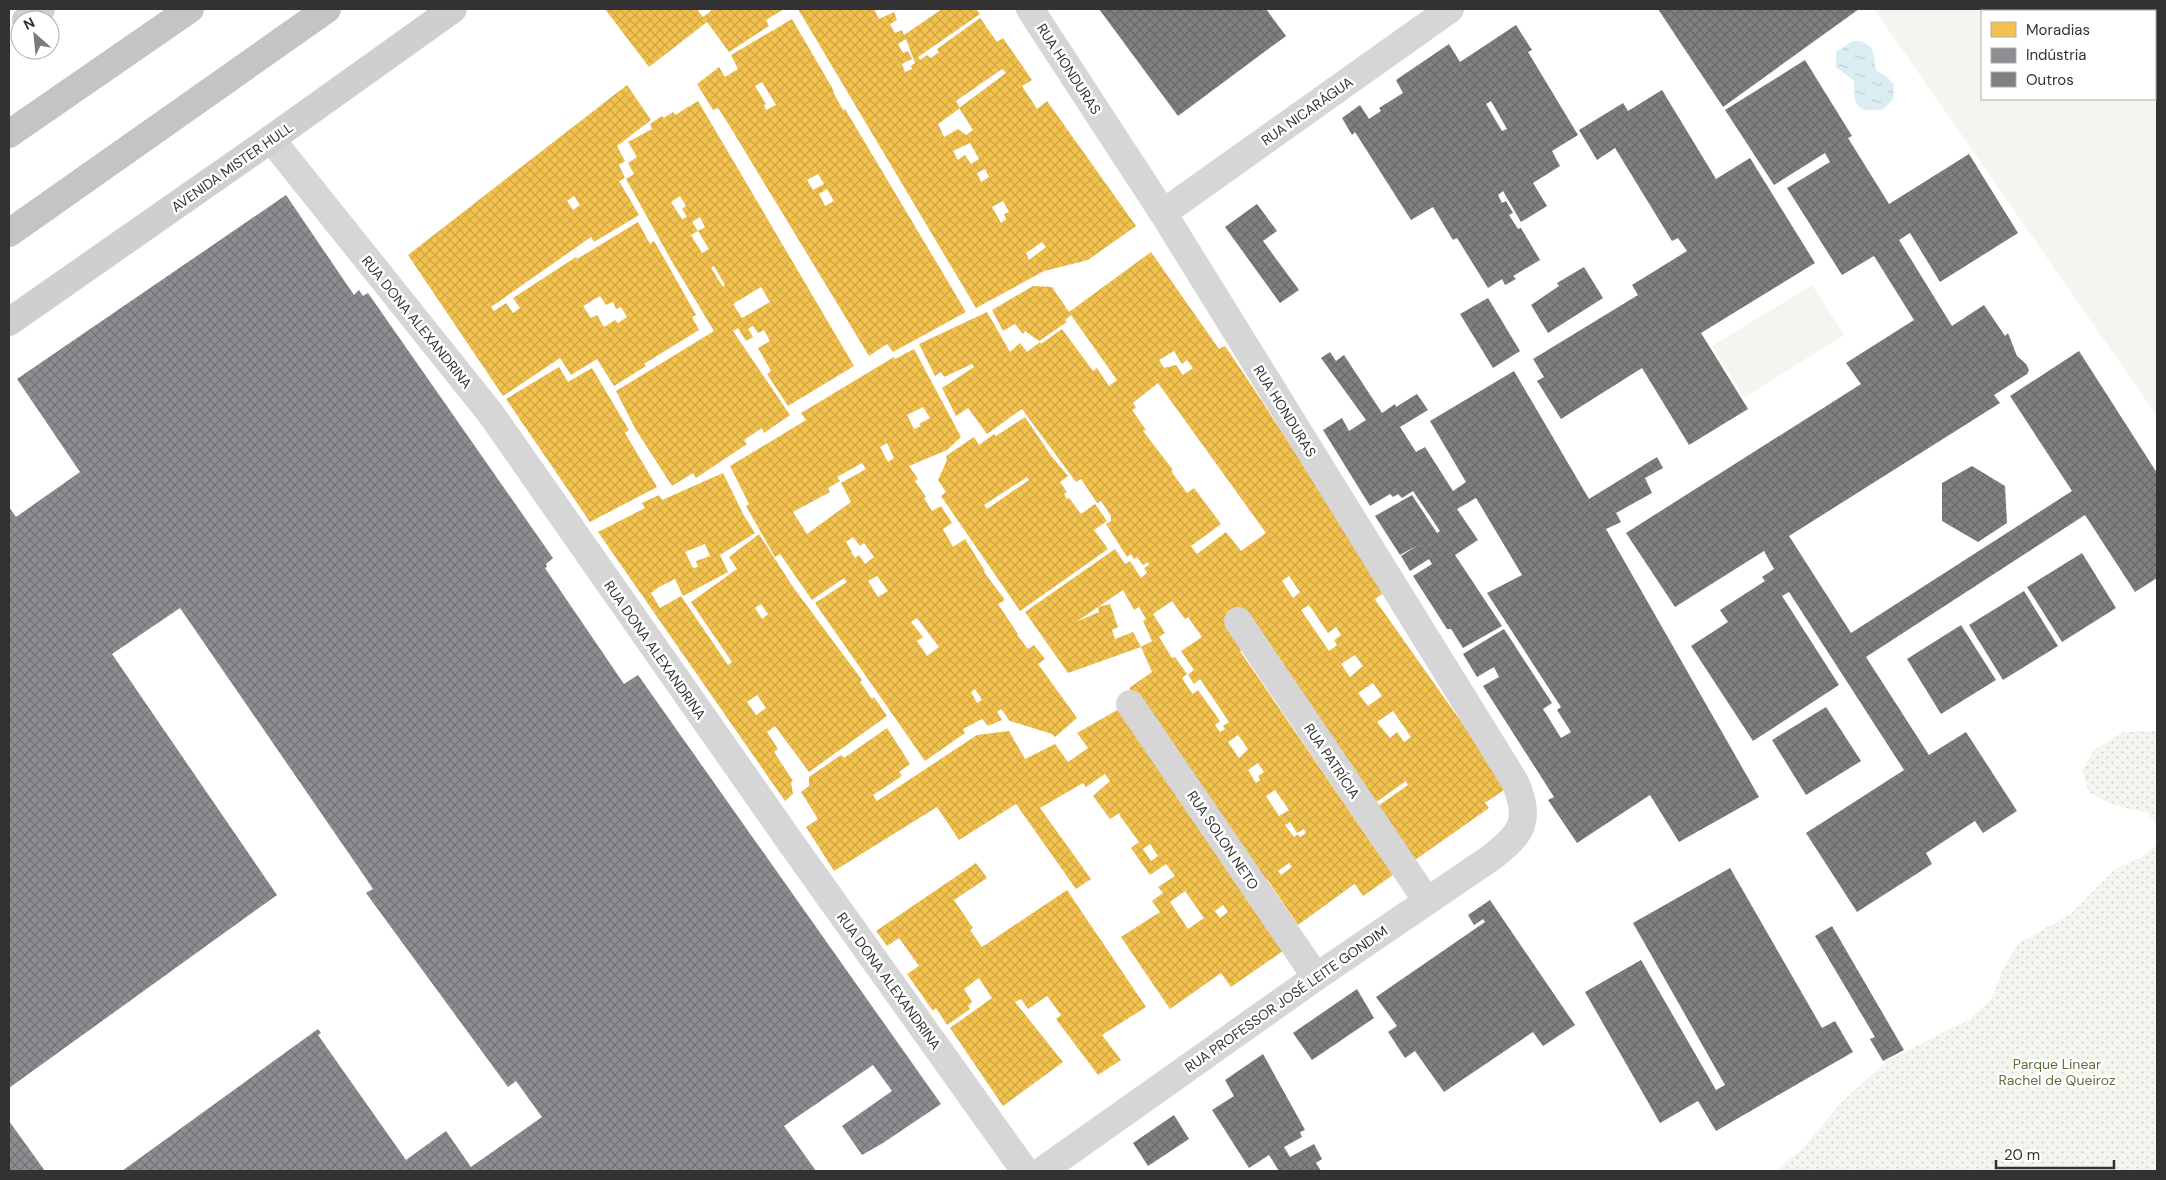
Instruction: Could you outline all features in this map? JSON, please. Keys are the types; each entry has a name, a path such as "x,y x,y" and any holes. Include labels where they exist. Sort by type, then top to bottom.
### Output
{"highway":[{"path":"9,134 190,9"},
{"path":"9,234 327,9"}],"main road":[{"name":"AVENIDA MISTER HULL","path":"9,322 453,9"}],"street":[{"name":"RUA HONDURAS","path":"1030,9 1163,213 1515,782 1523,802 1523,821"},
{"name":"RUA NICARÁGUA","path":"1163,213 1450,9"},
{"name":"RUA DONA ALEXANDRINA","path":"271,139 491,414 785,835 1026,1171"},
{"name":"RUA PATRÍCIA","path":"1238,621 1427,901"},
{"name":"RUA SOLON NETO","path":"1130,704 1316,977"},
{"name":"RUA PROFESSOR JOSÉ LEITE GONDIM","path":"1042,1171 1316,977 1513,841 1523,821"}],"green space":[{"path":"1874,9 2157,9 2157,416"},
{"path":"1812,285 1844,335 1744,398 1712,346"},
{"path":"2157,731 2157,826 2147,813 2117,806 2089,793 2082,770 2094,750 2123,732"},
{"name":"Parque Linear Rachel de Queiroz","path":"2157,844 2157,1171 1776,1171 1802,1149 1842,1102 1887,1061 1970,1019 1992,998 2003,969 2019,943 2071,914 2114,870 2142,857"}],"water":[{"path":"1853,41 1859,41 1871,48 1876,70 1888,78 1894,85 1893,99 1884,109 1862,109 1856,102 1854,81 1836,67 1836,52"}],"building: Moradias":[{"path":"605,9 700,9 698,11 703,17 711,11 710,9 784,9 766,20 769,26 729,52 707,22 649,67"},
{"path":"798,9 874,9 879,19 894,12 897,20 890,24 895,33 902,30 904,35 942,9 976,9 980,14 918,57 920,60 927,55 931,58 939,52 937,49 980,18 997,42 1003,38 1032,80 1022,86 1037,109 1047,101 1136,226 1088,260 1044,271 976,308","holes":["906,39 915,63 911,66 912,69 905,72 902,64 912,59 908,51 903,53 898,44","1002,69 1006,73 960,107 956,101","959,108 973,130 966,135 958,129 944,137 938,124","970,143 979,159 971,164 965,155 958,160 953,151","985,169 989,177 981,182 977,173","1003,201 1009,212 1004,214 1006,219 1001,223 992,207","1042,242 1046,247 1029,260 1026,253"]},
{"path":"792,19 843,110 845,109 966,312 893,352 887,344 869,356 729,125 718,108 713,110 697,84 719,67 725,77 738,69 731,55","holes":["762,82 776,105 766,110 764,105 766,104 755,86","818,174 824,184 813,190 807,180","827,189 834,201 825,206 819,194"]},
{"path":"627,85 651,120 617,146 625,161 619,165 625,178 619,181 639,215 594,242 591,237 491,307 494,311 506,303 513,313 520,308 513,298 576,257 577,259 638,222 650,244 654,241 664,258 696,315 692,317 699,330 644,364 646,366 614,386 597,359 571,375 560,358 503,396 408,255","holes":["574,196 580,205 573,210 567,201","600,296 606,305 613,302 616,309 621,307 627,317 618,323 615,320 604,327 597,315 591,318 583,306"]},
{"path":"698,101 854,366 788,406 767,374 771,371 758,348 770,341 764,330 758,333 753,326 748,329 753,337 746,341 738,328 733,331 790,415 764,433 762,428 744,440 747,444 696,478 693,473 672,486 636,430 616,391 714,331 671,260 626,179 634,174 628,163 637,157 628,142 652,129 650,124 662,116 664,118 673,112 675,115","holes":["680,196 686,206 682,209 687,217 682,219 671,202","700,217 705,227 698,231 692,222","698,231 709,249 702,253 691,235","714,266 725,285 723,287 711,268","761,287 770,302 742,318 733,304"]},
{"path":"1151,252 1219,349 1225,346 1256,392 1385,592 1375,599 1376,601 1474,740 1504,790 1485,803 1489,808 1415,860 1378,806 1408,785 1406,781 1375,803 1245,648 1240,651 1393,875 1363,896 1355,884 1353,885 1298,925 1267,879 1264,882 1129,688 1152,672 1141,647 1068,673 1025,612 1115,549 1125,564 1130,561 1141,578 1147,573 1144,568 1149,565 1148,562 1143,565 1137,557 1134,559 1131,554 1127,557 1106,524 1111,521 1111,516 1101,501 1097,503 1081,479 1076,482 1022,409 987,434 968,408 956,416 942,388 974,367 972,364 944,377 941,372 935,376 919,344 987,312 1010,352 1020,343 1027,352 1062,329 1093,371 1097,368 1109,386 1117,380 1071,315 1065,320 1067,322 1039,341 1025,331 1023,334 1015,324 1003,331 992,310 1033,286 1052,287 1069,312","holes":["1174,351 1182,364 1187,360 1193,368 1183,375 1176,365 1164,368 1159,360","1158,383 1266,533 1241,551 1226,532 1197,554 1191,546 1221,524 1194,488 1187,493 1171,471 1173,470 1143,431 1146,430 1132,410 1136,408 1133,403","1289,576 1300,592 1293,598 1282,581","1123,590 1134,610 1139,607 1146,619 1143,621 1152,641 1141,647 1133,632 1115,639 1112,630 1118,627 1110,604 1098,607","1172,601 1185,619 1188,617 1202,637 1181,651 1194,670 1188,675 1194,684 1200,679 1229,722 1223,726 1225,729 1220,732 1215,725 1220,721 1198,690 1193,694 1189,689 1182,678 1187,674 1175,657 1172,658 1159,637 1165,633 1153,614","1309,605 1328,633 1336,627 1341,635 1334,640 1337,645 1329,651 1301,610","1098,607 1099,612 1076,622","1355,655 1363,666 1350,677 1341,664","1373,683 1382,696 1368,706 1358,693","1393,711 1411,737 1404,742 1397,732 1390,738 1377,722","1238,735 1248,749 1239,758 1228,742","1258,763 1264,772 1258,776 1260,780 1256,783 1248,770","1275,790 1289,810 1279,816 1266,796","1290,822 1297,833 1304,829 1306,833 1300,837 1298,834 1294,837 1285,825","1289,863 1292,867 1281,875 1278,871"]},
{"path":"914,349 961,437 947,450 909,466 918,479 915,481 926,497 924,498 932,511 941,506 952,523 943,529 953,547 965,539 984,572 1005,600 998,604 1017,635 1028,649 1034,645 1045,659 1038,664 1077,718 1055,737 1052,734 1010,721 1001,709 997,712 1002,720 988,726 982,719 963,729 965,733 925,761 815,603 847,582 844,578 812,600 780,554 775,557 746,506 749,504 730,466 806,420 801,413 894,357 895,359","holes":["923,407 930,418 914,429 907,415","887,443 894,458 888,462 880,447","862,463 866,469 841,483 851,502 807,534 793,512 830,492 828,488 840,481 837,477","853,537 860,546 864,543 874,557 865,564 859,555 855,558 846,542","877,576 888,591 878,597 868,581","917,618 939,647 927,656 917,641 923,637 911,622","975,689 982,700 977,703 971,692"]},
{"path":"559,367 568,382 592,368 629,430 625,433 657,487 590,522 506,399"},
{"path":"1025,417 1052,457 1068,476 1060,482 1067,492 1064,494 1067,499 1069,498 1081,514 1095,504 1107,521 1094,530 1108,549 1020,611 941,496 946,492 938,480 947,460 946,456 974,437 979,445 994,434 996,436","holes":["1027,477 1029,480 987,509 984,505"]},
{"path":"723,473 743,514 755,533 720,555 728,572 683,596 675,579 651,593 660,608 681,596 728,665 732,662 691,602 737,569 729,557 759,534 793,587 862,680 860,682 872,699 874,697 887,716 809,772 775,726 767,732 778,749 774,752 793,781 791,782 793,794 785,801 598,532 645,508 642,503 659,495 662,500","holes":["705,544 710,556 696,561 698,567 693,568 685,552","761,604 768,614 762,619 755,608","757,695 766,708 756,715 747,702"]},
{"path":"1119,709 1283,951 1231,987 1221,973 1170,1009 1121,937 1160,912 1152,901 1163,893 1158,887 1175,876 1166,864 1150,875 1131,848 1139,842 1119,813 1110,819 1093,796 1110,781 1105,774 1086,787 1083,783 1040,808 1091,879 1076,889 1016,804 959,840 937,807 834,871 806,827 818,819 801,792 809,786 809,777 841,755 844,758 887,728 910,764 899,772 902,776 873,795 877,801 977,735 1009,731 1025,759 1055,744 1068,762 1088,748 1077,733","holes":["1150,844 1158,856 1151,861 1143,849","1185,891 1204,918 1188,929 1170,902","1223,905 1228,912 1220,918 1215,911"]},
{"path":"976,863 987,878 954,900 973,928 970,930 982,947 1067,890 1146,1007 1102,1035 1121,1060 1098,1075 1056,1019 1061,1015 1047,996 1028,1009 1021,999 1015,1002 1063,1062 1003,1106 950,1028 992,998 979,978 964,989 972,1002 968,1006 970,1009 947,1025 936,1008 933,1011 907,974 919,966 899,938 887,946 876,931"}],"building: Indústria":[{"path":"286,195 354,295 359,290 363,296 368,293 553,558 546,564 547,567 545,568 624,684 638,675 941,1104 862,1155 842,1126 892,1091 873,1065 784,1126 816,1171 122,1171 318,1029 321,1033 318,1035 406,1160 446,1131 471,1167 542,1117 516,1081 508,1087 366,893 373,889 180,608 112,654 277,895 9,1088 9,507 16,517 80,472 17,379"},
{"path":"9,1121 45,1171 9,1171"}],"building: Outros":[{"path":"1099,9 1266,9 1286,36 1178,116"},
{"path":"1658,9 1859,9 1723,107"},
{"path":"1516,25 1532,50 1528,52 1578,135 1552,151 1560,166 1533,183 1547,206 1521,222 1503,191 1498,195 1502,203 1506,201 1513,213 1509,215 1518,229 1521,228 1540,260 1513,276 1516,279 1505,285 1502,279 1488,288 1457,238 1453,240 1433,207 1411,220 1355,132 1352,135 1342,118 1360,105 1369,119 1381,111 1379,108 1403,93 1396,80 1449,44 1460,62","holes":["1491,101 1507,129 1502,131 1486,104"]},
{"path":"1805,60 1852,136 1848,138 1889,204 1969,154 2018,233 1940,282 1910,233 1899,240 1952,326 1984,305 2005,336 2008,333 2017,356 2026,364 2029,370 2027,374 1994,395 2000,403 1789,536 1851,633 2072,491 2010,396 2079,351 2157,473 2157,578 2135,592 2085,515 1866,657 1929,755 1966,732 2017,811 1983,833 1975,821 1926,853 1932,864 1857,912 1806,833 1904,770 1789,592 1782,596 1839,685 1753,741 1691,646 1728,622 1720,610 1765,581 1762,577 1774,569 1764,551 1675,607 1626,533 1861,384 1846,363 1914,320 1874,256 1842,275 1787,188 1830,162 1825,153 1774,185 1725,110"},
{"path":"1662,90 1716,179 1750,158 1815,263 1701,333 1748,409 1689,445 1642,368 1561,419 1537,381 1544,377 1533,359 1638,295 1632,285 1687,251 1678,238 1672,241 1615,148 1597,160 1579,130 1623,103 1628,111"},
{"path":"1257,204 1277,231 1263,241 1299,290 1280,303 1225,227"},
{"path":"1584,267 1603,298 1548,333 1531,305 1559,286 1557,283"},
{"path":"1488,298 1520,351 1493,368 1460,314"},
{"path":"1330,352 1336,361 1344,355 1382,413 1395,404 1396,407 1417,394 1428,410 1400,427 1416,452 1425,447 1453,491 1466,482 1430,421 1514,371 1589,499 1657,457 1663,468 1645,478 1652,493 1616,513 1621,522 1606,529 1759,797 1679,842 1650,795 1577,843 1548,800 1554,797 1483,686 1499,677 1494,667 1477,677 1463,654 1504,629 1552,703 1543,709 1561,738 1571,732 1557,710 1561,707 1487,593 1522,575 1476,498 1457,509 1478,540 1455,555 1502,626 1463,648 1451,629 1447,629 1413,576 1432,564 1429,559 1410,571 1401,556 1418,545 1400,555 1375,516 1412,495 1437,533 1440,531 1413,491 1402,498 1398,494 1393,497 1390,494 1370,506 1323,430 1342,418 1349,431 1366,420 1321,358"},
{"path":"1972,466 2005,486 2007,523 1978,542 1942,521 1942,483"},
{"path":"2082,553 2116,608 2062,642 2027,587"},
{"path":"2024,591 2058,646 2003,680 1969,625"},
{"path":"1961,625 1996,680 1941,714 1907,659"},
{"path":"1826,707 1861,761 1806,795 1772,740"},
{"path":"1730,868 1822,1028 1835,1021 1853,1052 1716,1131 1698,1101 1660,1123 1585,992 1641,960 1716,1090 1725,1085 1633,923"},
{"path":"1490,900 1575,1025 1543,1046 1533,1032 1444,1092 1415,1051 1405,1058 1388,1032 1397,1026 1376,997 1485,922 1483,919 1474,925 1468,915"},
{"path":"1832,926 1904,1050 1883,1061 1870,1039 1875,1037 1815,936"},
{"path":"1357,989 1374,1018 1312,1060 1293,1033"},
{"path":"1263,1054 1305,1130 1300,1132 1302,1137 1284,1147 1290,1157 1314,1144 1322,1159 1316,1163 1321,1171 1279,1171 1269,1155 1249,1168 1212,1110 1234,1096 1225,1080"},
{"path":"1174,1115 1189,1139 1148,1166 1133,1143"}]}
